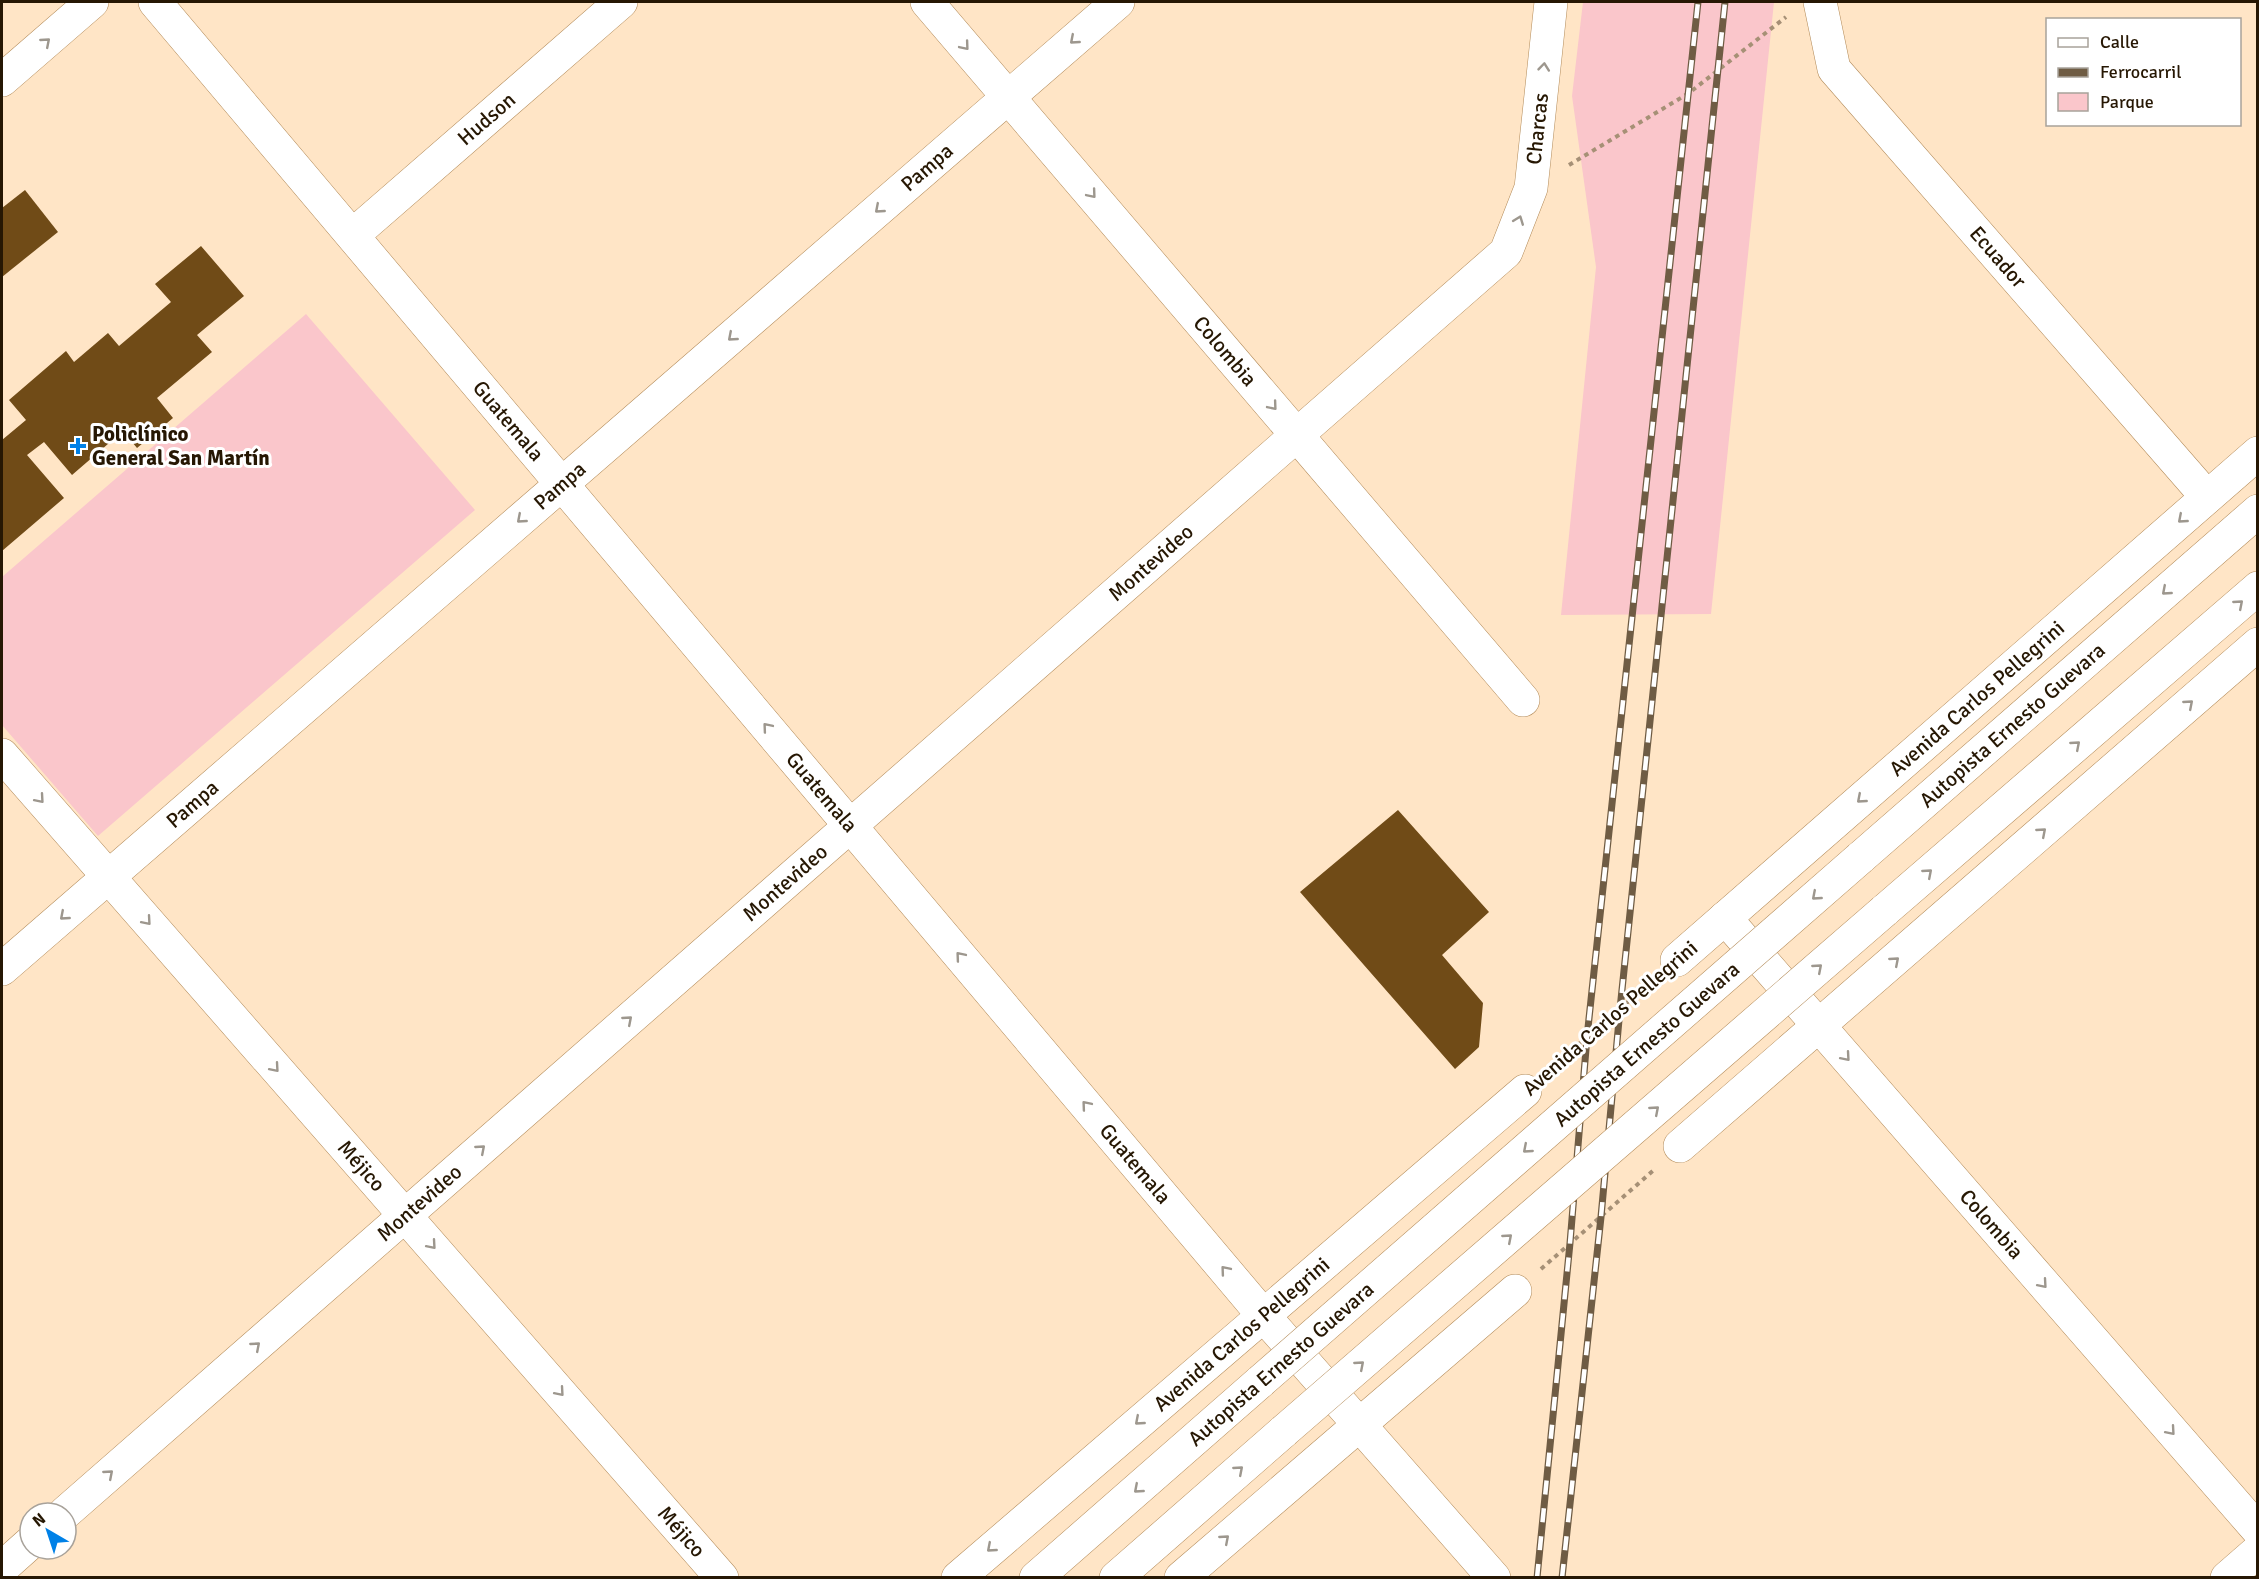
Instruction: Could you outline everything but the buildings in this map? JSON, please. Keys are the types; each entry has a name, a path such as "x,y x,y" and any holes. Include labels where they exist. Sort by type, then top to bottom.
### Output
{"main road":[{"path":"2,80 92,2"},
{"name":"Guatemala","path":"156,2 1263,1315 1494,1578"},
{"name":"Hudson","path":"353,235 621,2"},
{"name":"Colombia","path":"927,2 1523,700"},
{"name":"Pampa","path":"2,969 1118,2"},
{"name":"Charcas","path":"1506,252 1531,188 1551,2"},
{"name":"Ecuador","path":"1820,2 1834,69 2207,497"},
{"name":"Montevideo","path":"78,1502 1506,252"},
{"name":"Avenida Carlos Pellegrini","path":"1677,960 2258,453"},
{"name":"Autopista Ernesto Guevara","path":"1036,1578 2258,511"},
{"path":"1116,1578 2258,588"},
{"path":"1680,1146 2258,644"},
{"name":"Méjico","path":"2,755 722,1578"},
{"name":"Colombia","path":"1725,918 2258,1530"},
{"name":"Avenida Carlos Pellegrini","path":"958,1578 1525,1091"},
{"path":"1181,1578 1515,1291"},
{"path":"2227,1578 2258,1551"},
{"path":"2,1568 18,1554"}],"path":[{"path":"1531,188 1689,93 1789,15"},
{"name":"Avenida Carlos Pellegrini","path":"1525,1091 1677,960"},
{"path":"1515,1291 1680,1146"}],"green space":[{"path":"1583,2 1774,2 1711,614 1561,615 1596,267 1572,96"},
{"path":"306,314 475,510 98,836 2,725 2,577"}],"railway":[{"path":"1537,1578 1570,1243 1587,1037 1698,2"},
{"path":"1562,1578 1725,2"}],"place":[{"name":"Policlínico General San Martín","path":"78,446"}]}
